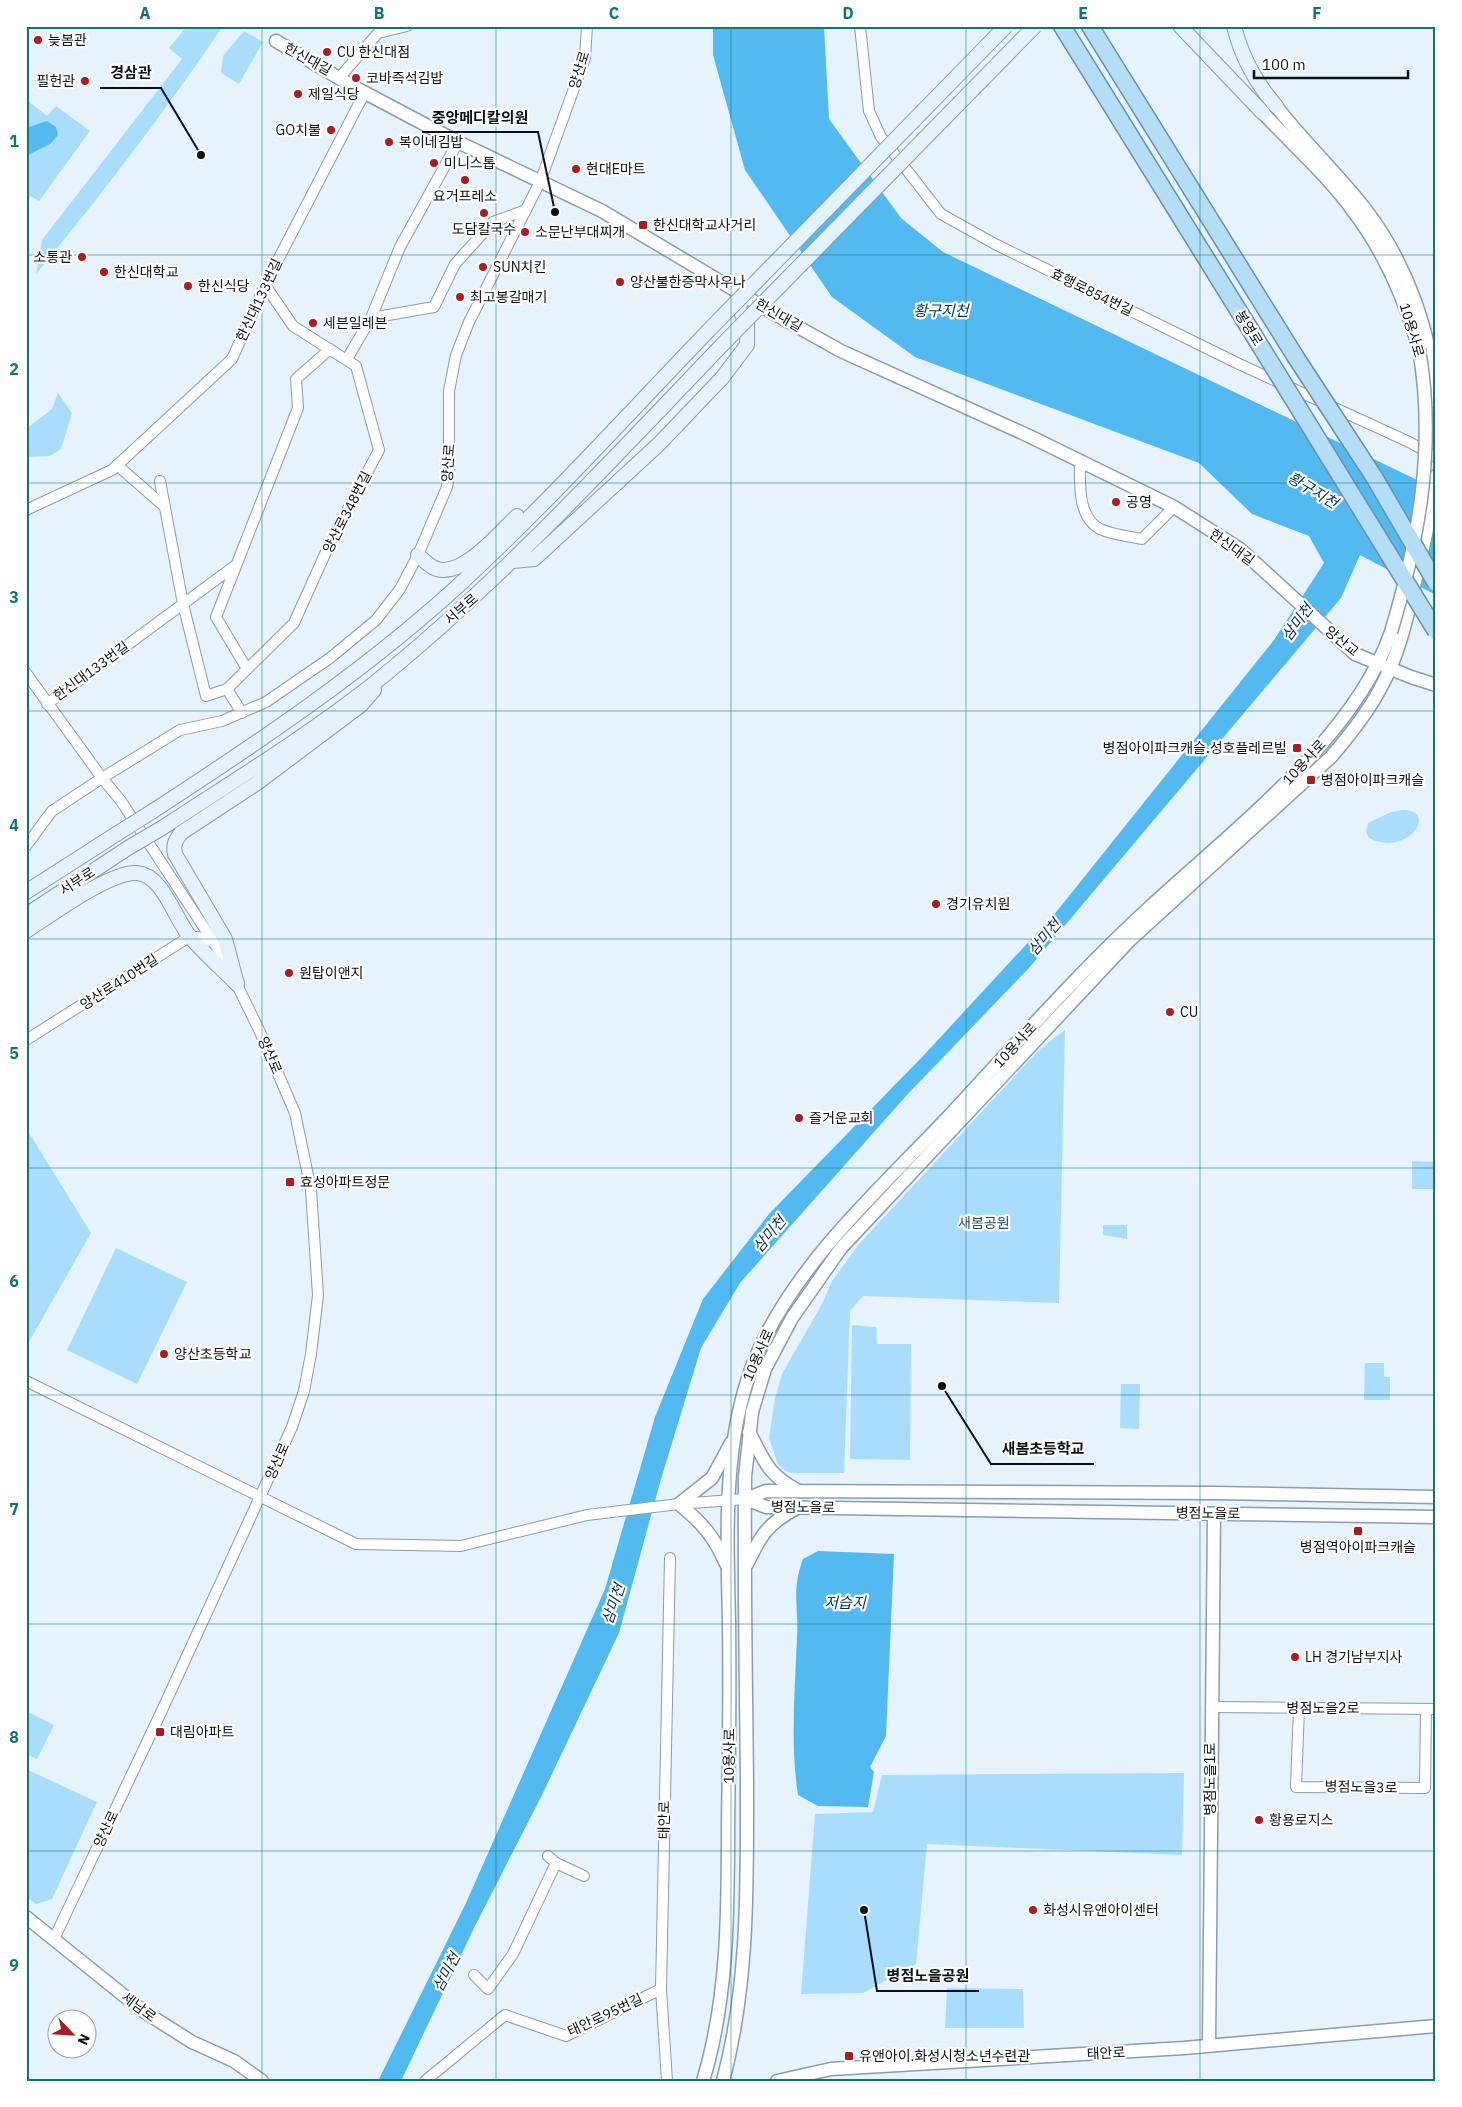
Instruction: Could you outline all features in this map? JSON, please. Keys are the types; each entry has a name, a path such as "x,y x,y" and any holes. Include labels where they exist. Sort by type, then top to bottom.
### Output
{"highway":[{"name":"봉영로","path":"1062,26 1436,631"},
{"name":"봉영로","path":"1090,26 1295,356 1374,476 1436,583"}],"main road":[{"name":"서부로","path":"26,892 153,812 318,699 397,638 459,585 1006,26"},
{"name":"서부로","path":"26,914 162,828 279,750 370,686 395,666 513,562 722,345 1035,26"},
{"path":"1180,26 1263,113"},
{"path":"1234,26 1245,58 1262,89 1276,106"},
{"path":"513,562 534,559 659,444 722,378 747,346 747,323 738,307 745,296"},
{"path":"418,555 436,569 449,570 463,565 596,447"},
{"path":"237,984 225,939 175,854 176,840 181,833 257,783 361,705 395,666"},
{"path":"26,931 107,880 137,873 150,877 160,887 190,937 237,984"}],"street":[{"name":"한신대길","path":"340,77 378,33 406,26"},
{"name":"양산로","path":"26,846 52,811 180,730 222,721 266,702 330,658 376,620 400,590 418,555 447,487 449,474 449,391 456,355 469,322 540,182 585,58 588,26"},
{"name":"효행로854번길","path":"860,26 869,111 881,137 941,214 1029,261 1239,364 1409,442 1436,457"},
{"name":"한신대길","path":"276,41 309,62 458,142 602,211 745,296 841,350 1080,461 1174,507 1240,550 1287,591"},
{"name":"한신대133번길","path":"26,510 117,465 232,358 265,285 365,92"},
{"name":"10용사로","path":"1276,106 1353,195 1376,227 1409,287 1436,402"},
{"name":"10용사로","path":"703,2081 718,2016 726,1931 730,1501 742,1437 774,1349 820,1276 847,1241 1130,940 1331,757 1363,717 1390,669 1423,495 1427,442 1424,349 1402,295 1368,231 1342,198 1263,113"},
{"path":"347,359 371,318 400,247 458,142"},
{"path":"371,318 434,307 455,264 493,222 526,210"},
{"name":"양산로348번길","path":"227,689 294,623 330,543 379,450 356,366 293,326 265,285"},
{"path":"247,669 216,617 298,408 296,379 330,349"},
{"path":"1080,461 1079,494 1089,518 1099,528 1142,540 1174,507"},
{"path":"117,465 165,507"},
{"name":"10용사로","path":"723,2081 738,2017 746,1948 746,1660 742,1437 744,1389 763,1341 778,1313 825,1251 1122,932 1287,781 1322,744 1350,708 1396,634 1427,532 1436,476"},
{"path":"160,482 184,604 206,696 227,689 242,713"},
{"name":"한신대133번길","path":"47,704 236,565"},
{"name":"양산교","path":"1287,591 1355,654 1436,685"},
{"name":"한신대133번길","path":"26,673 47,704 121,801 213,942"},
{"path":"1350,708 1360,708 1363,717"},
{"path":"190,937 198,937 213,942"},
{"name":"양산로410번길","path":"26,1040 190,937"},
{"name":"양산로","path":"54,1939 261,1498 292,1427 304,1391 311,1354 318,1294 316,1241 310,1190 295,1113 237,984 224,958 213,942"},
{"path":"26,1381 356,1544 462,1546 587,1515 679,1504 744,1499"},
{"path":"679,1504 712,1478 742,1437 769,1471 782,1482 800,1491 796,1502 799,1507 774,1522 762,1533 745,1568"},
{"name":"병점노을로","path":"744,1499 766,1491 1143,1492 1436,1497"},
{"path":"1142,1512 1148,1507 1148,1498 1143,1492"},
{"path":"1282,1515 1279,1507 1280,1500 1284,1494"},
{"name":"병점노을로","path":"744,1499 766,1507 1436,1517"},
{"path":"679,1504 709,1531 728,1569"},
{"name":"병점노을1로","path":"1209,2044 1210,1707 1214,1514"},
{"name":"태안로","path":"667,2081 661,1989 670,1558"},
{"name":"병점노을2로","path":"1210,1707 1431,1709"},
{"name":"병점노을3로","path":"1299,1708 1296,1787 1425,1788 1431,1709"},
{"path":"474,1975 488,1989 513,1954 552,1860 584,1876"},
{"name":"세남로","path":"26,1917 144,2011 170,2029 234,2061 262,2081"},
{"name":"태안로95번길","path":"425,2081 505,2015 566,2036 661,1989"},
{"name":"태안로","path":"777,2081 831,2069 1184,2048 1209,2044 1436,2026"}],"green space":[{"path":"187,26 223,26 179,90 85,214 36,274 42,240 182,59 169,48"},
{"path":"244,31 263,42 239,84 221,73 223,56"},
{"path":"26,99 47,116 56,106 90,131 39,201 30,196 26,212"},
{"path":"58,393 72,413 61,449 50,456 26,457 26,429 52,409"},
{"path":"1403,810 1413,812 1418,817 1418,824 1414,831 1406,838 1396,842 1383,843 1369,838 1366,832 1368,823 1391,812"},
{"name":"새봄공원","path":"1065,1030 1059,1303 863,1296 850,1311 844,1473 791,1473 784,1470 778,1464 769,1438 775,1398 782,1374 822,1304 832,1281 859,1244 1040,1049"},
{"path":"26,1128 91,1233 26,1347"},
{"path":"1412,1161 1436,1162 1436,1189 1412,1189"},
{"path":"1103,1225 1127,1225 1127,1239 1103,1235"},
{"path":"116,1248 187,1282 137,1384 67,1350"},
{"path":"852,1325 876,1327 877,1344 911,1344 910,1460 850,1459"},
{"path":"1365,1363 1384,1363 1384,1377 1390,1377 1390,1400 1364,1400"},
{"path":"1121,1384 1140,1384 1139,1429 1120,1428"},
{"path":"28,1712 54,1725 37,1759 26,1754"},
{"path":"26,1769 97,1802 52,1899 36,1904 26,1897"},
{"path":"1184,1773 1182,1855 927,1844 916,1964 863,1993 801,1994 815,1814 873,1812 882,1775"},
{"path":"947,1988 1023,1989 1024,2028 945,2028"}],"water":[{"name":"황구지천","path":"713,26 824,26 829,119 901,218 943,252 1436,489 1436,595 1360,555 1341,598 1029,968 906,1096 740,1283 701,1348 661,1479 619,1633 542,1795 474,1928 401,2081 378,2081 466,1903 605,1589 655,1417 703,1299 769,1214 924,1055 1057,911 1274,640 1324,563 1309,536 1252,514 1199,463 915,357 832,297 745,170 713,55"},
{"path":"47,121 56,127 58,135 50,144 26,156 29,127"},
{"name":"저습지","path":"818,1551 894,1554 886,1736 870,1767 874,1772 868,1807 818,1806 798,1795 794,1755 796,1590 803,1559"}],"place":[{"name":"늦봄관","path":"38,40"},
{"name":"CU 한신대점","path":"327,52"},
{"name":"코바즉석김밥","path":"356,78"},
{"name":"필헌관","path":"85,81"},
{"name":"제일식당","path":"298,94"},
{"name":"GO치불","path":"331,130"},
{"name":"복이네김밥","path":"389,142"},
{"name":"경삼관","path":"201,155"},
{"name":"미니스톱","path":"434,163"},
{"name":"현대E마트","path":"576,169"},
{"name":"요거프레소","path":"465,180"},
{"name":"중앙메디칼의원","path":"555,212"},
{"name":"도담칼국수","path":"484,213"},
{"name":"한신대학교사거리","path":"643,225"},
{"name":"소문난부대찌개","path":"525,232"},
{"name":"소통관","path":"82,257"},
{"name":"SUN치킨","path":"483,267"},
{"name":"한신대학교","path":"104,272"},
{"name":"양산불한증막사우나","path":"620,282"},
{"name":"한신식당","path":"188,286"},
{"name":"최고봉갈매기","path":"460,297"},
{"name":"세븐일레븐","path":"313,323"},
{"name":"공영","path":"1116,502"},
{"name":"병점아이파크캐슬.성호플레르빌","path":"1297,748"},
{"name":"병점아이파크캐슬","path":"1311,780"},
{"name":"경기유치원","path":"936,904"},
{"name":"원탑이앤지","path":"289,973"},
{"name":"CU","path":"1170,1012"},
{"name":"즐거운교회","path":"799,1118"},
{"name":"효성아파트정문","path":"290,1182"},
{"name":"양산초등학교","path":"164,1354"},
{"name":"새봄초등학교","path":"942,1386"},
{"name":"병점역아이파크캐슬","path":"1358,1531"},
{"name":"LH 경기남부지사","path":"1295,1657"},
{"name":"대림아파트","path":"160,1732"},
{"name":"황용로지스","path":"1259,1820"},
{"name":"병점노을공원","path":"864,1910"},
{"name":"화성시유앤아이센터","path":"1033,1910"},
{"name":"유앤아이.화성시청소년수련관","path":"849,2056"}],"water label":[{"name":"삼미천","path":"1297,622"},
{"name":"삼미천","path":"1044,937"},
{"name":"삼미천","path":"769,1234"},
{"name":"삼미천","path":"613,1604"},
{"name":"삼미천","path":"446,1972"}]}
